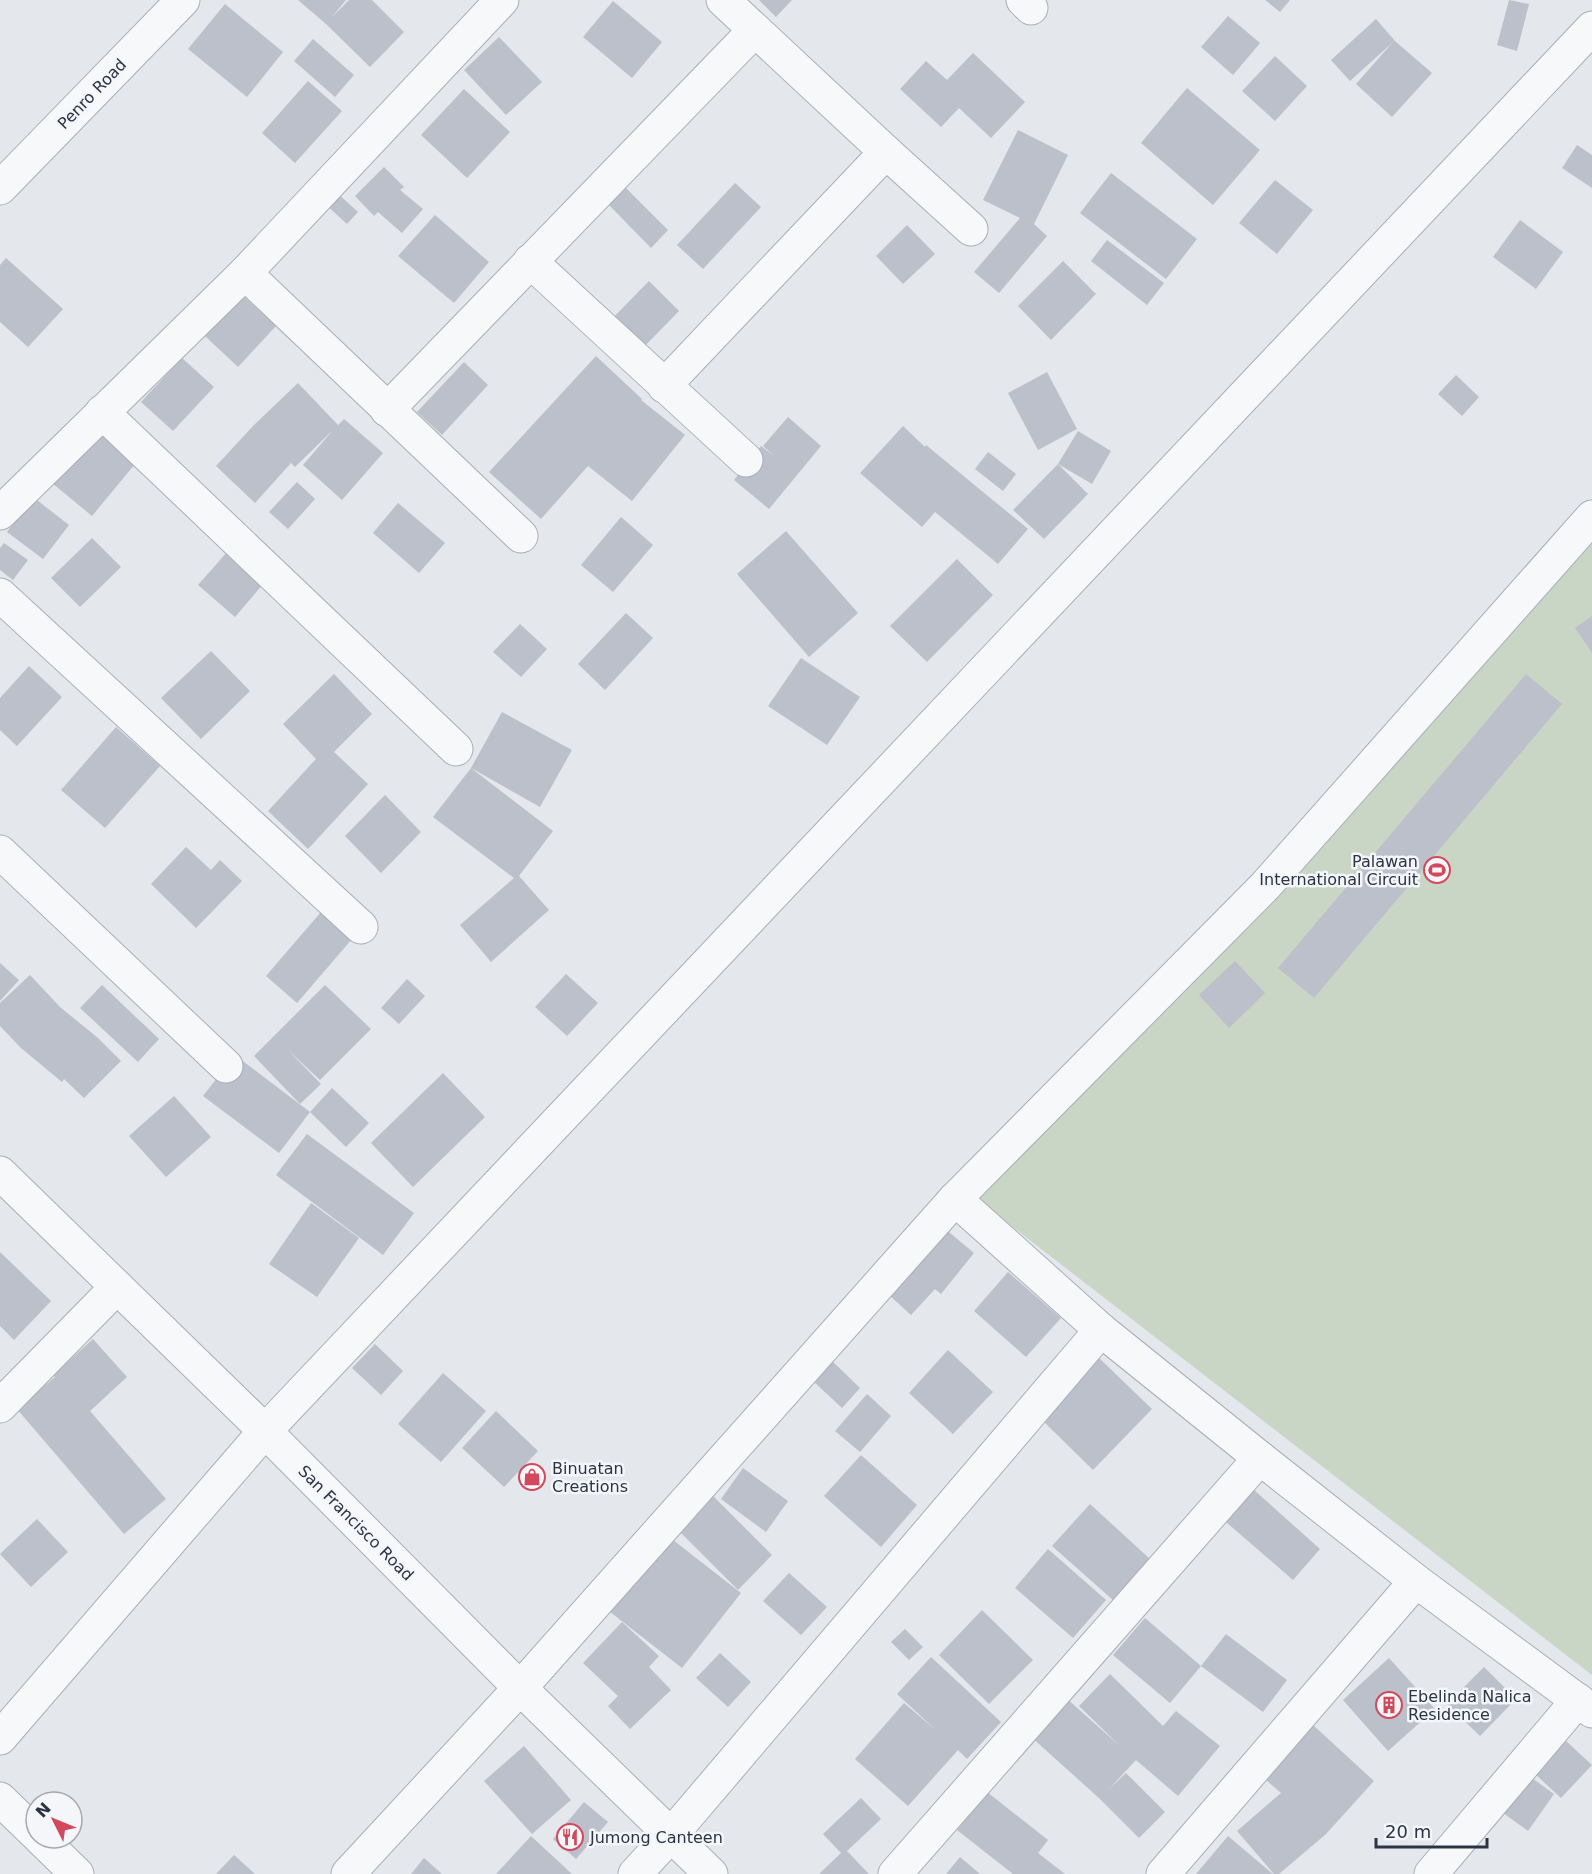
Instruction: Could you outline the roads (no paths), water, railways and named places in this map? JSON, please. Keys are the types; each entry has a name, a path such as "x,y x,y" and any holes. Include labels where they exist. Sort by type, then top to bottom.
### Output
{"street":[{"name":"Penro Road","path":"0,188 183,0"},
{"path":"0,513 245,273 502,0"},
{"path":"723,0 971,229"},
{"path":"0,1738 265,1431 1592,27"},
{"path":"387,410 755,30"},
{"path":"664,386 886,152"},
{"path":"530,261 746,460"},
{"path":"245,273 521,536"},
{"path":"102,412 456,749"},
{"path":"348,1874 520,1688 955,1199 1266,885 1592,517"},
{"path":"0,595 361,927"},
{"path":"0,852 226,1066"},
{"name":"San Francisco Road","path":"0,1173 265,1431 520,1688 711,1874"},
{"path":"955,1199 1101,1330 1260,1458 1416,1581 1585,1706 1431,1874"},
{"path":"0,1406 117,1287"},
{"path":"635,1874 671,1835 1101,1330"},
{"path":"895,1874 1260,1458"},
{"path":"1163,1874 1416,1581"},
{"path":"0,1799 24,1822"},
{"path":"52,1850 77,1874"}],"place":[{"name":"Palawan International Circuit","path":"1437,870"},
{"name":"Binuatan Creations","path":"532,1477"},
{"name":"Ebelinda Nalica Residence","path":"1389,1705"},
{"name":"Jumong Canteen","path":"570,1837"}]}
